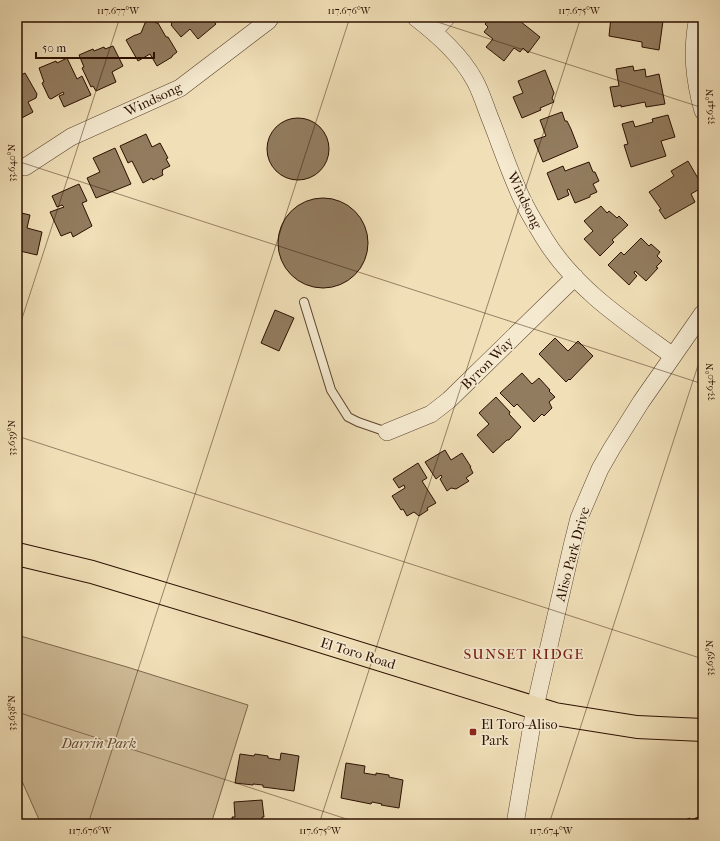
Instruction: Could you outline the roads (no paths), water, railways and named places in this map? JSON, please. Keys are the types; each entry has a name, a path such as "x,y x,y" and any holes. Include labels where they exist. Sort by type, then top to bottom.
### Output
{"main road":[{"name":"El Toro Road","path":"17,554 92,572 555,714 637,727 703,730"}],"street":[{"name":"Windsong","path":"25,167 71,137 180,88 272,17"},
{"name":"Windsong","path":"415,17 434,31 456,55 475,80 523,202 558,259 590,293 606,307 672,356"},
{"path":"434,31 447,17"},
{"path":"698,17 694,56 694,76 703,112"},
{"name":"Byron Way","path":"387,432 431,414 449,400 575,277"},
{"name":"Aliso Park Drive","path":"514,824 535,707 579,518 600,469 616,442 672,356 703,313"}],"lane":[{"path":"304,302 331,390 348,417 387,432"}],"place":[{"name":"El Toro-Aliso Park","path":"473,732"}],"district":[{"name":"SUNSET RIDGE","path":"524,654"}],"park label":[{"name":"Darrin Park","path":"99,743"}]}
